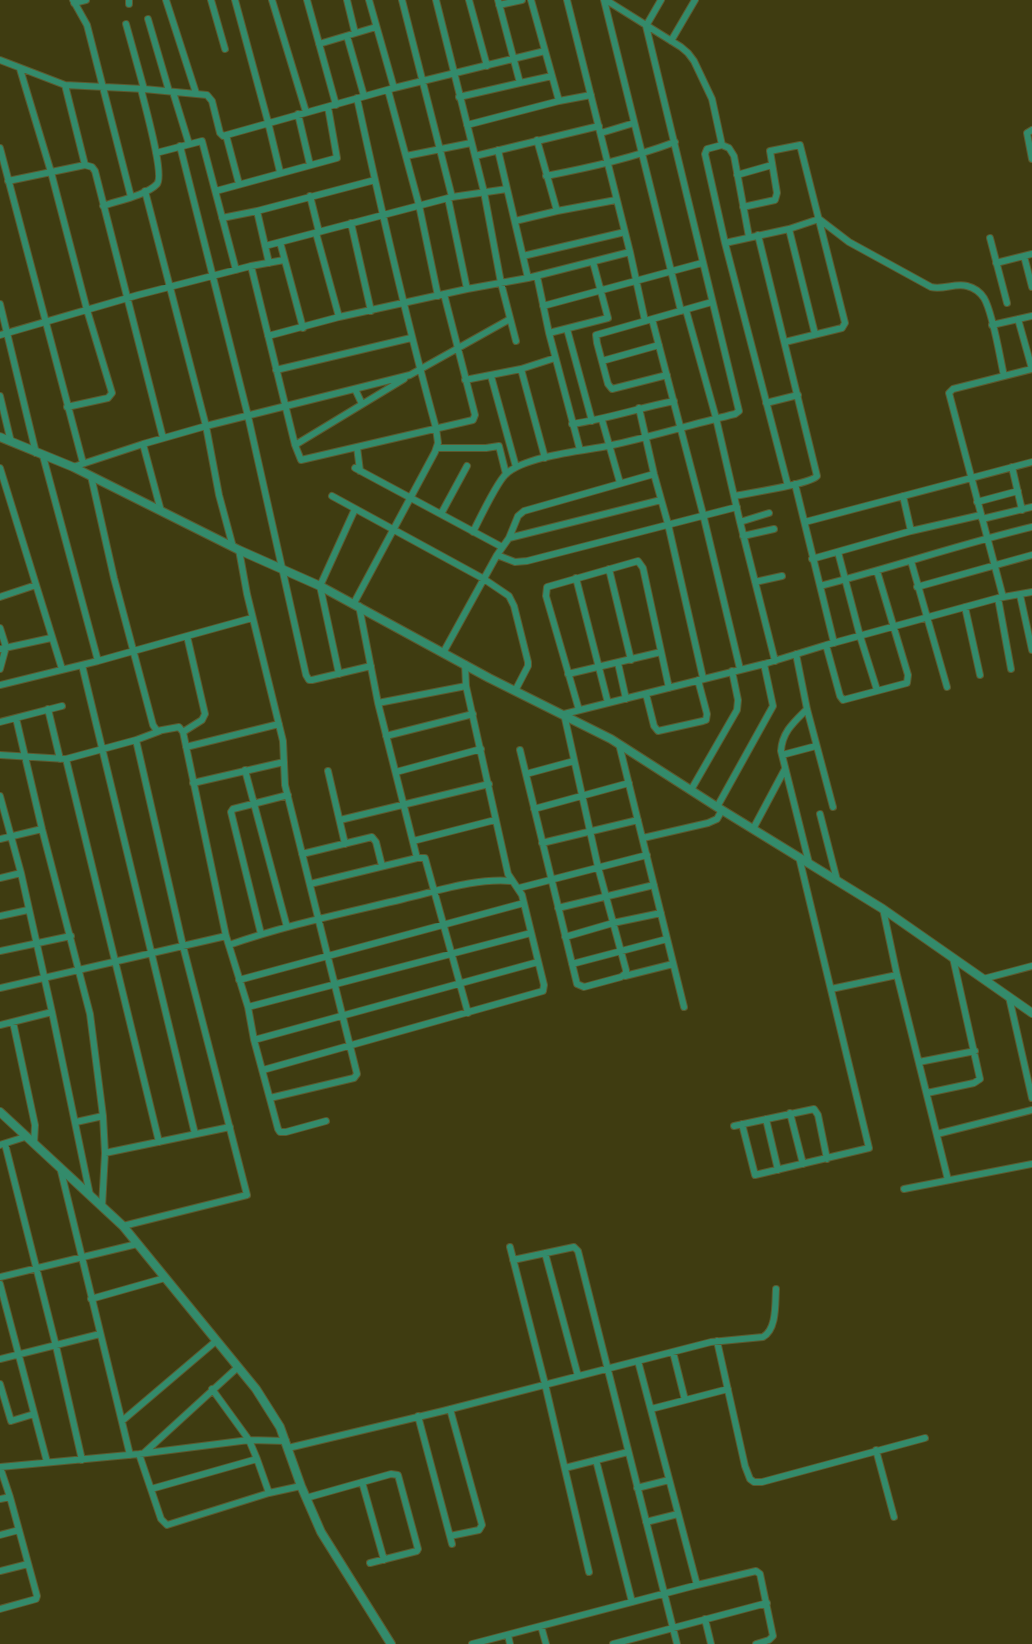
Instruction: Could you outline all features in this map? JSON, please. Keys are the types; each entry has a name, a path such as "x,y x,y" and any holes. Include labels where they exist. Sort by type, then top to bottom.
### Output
{"street":[{"path":"86,0 74,2 87,25 131,196"},
{"path":"166,0 196,93"},
{"path":"211,0 225,49"},
{"path":"234,0 268,122 280,172"},
{"path":"272,0 306,112"},
{"path":"307,0 336,105"},
{"path":"347,0 355,34"},
{"path":"251,266 295,445 301,460 469,421 475,418 441,295 369,0"},
{"path":"402,0 440,150 467,289"},
{"path":"436,0 455,74 459,97 484,192 501,283 516,342"},
{"path":"469,0 487,66"},
{"path":"520,83 498,2 522,0"},
{"path":"531,0 559,100"},
{"path":"567,0 630,252 645,321"},
{"path":"605,0 688,53 706,84 712,99 722,145 732,151 749,237"},
{"path":"605,0 634,123 672,272 716,418 743,536 775,661"},
{"path":"473,532 506,474 516,468 545,458 646,437 735,414 739,411 702,263 676,142 646,26 660,0"},
{"path":"671,41 695,0"},
{"path":"148,19 189,144"},
{"path":"103,206 145,191 157,184 159,179 156,153 126,24"},
{"path":"319,44 376,27"},
{"path":"347,36 364,96"},
{"path":"0,60 20,69 65,85 142,89 207,95 211,98 220,133 223,136 364,96 545,51"},
{"path":"20,69 51,172 87,310 112,395 108,398 66,407"},
{"path":"459,97 552,76"},
{"path":"65,85 85,164"},
{"path":"467,125 559,100 591,95"},
{"path":"357,98 411,338 438,437 437,448 392,530 356,604 378,703 417,858"},
{"path":"216,191 280,172 335,159 338,156 328,107"},
{"path":"298,114 310,165"},
{"path":"601,133 634,123"},
{"path":"475,156 599,126"},
{"path":"1032,130 1027,133 1027,138 1032,159"},
{"path":"226,135 239,184"},
{"path":"537,140 556,211"},
{"path":"156,153 202,141 236,270"},
{"path":"546,176 607,164 676,142"},
{"path":"406,156 471,143"},
{"path":"722,145 705,151 725,243 788,486"},
{"path":"743,207 775,200 776,197 770,155 772,150 800,145 845,323 842,328 785,342"},
{"path":"180,146 248,416 281,570 307,678 312,680 371,666"},
{"path":"0,148 46,321 66,407 83,464"},
{"path":"498,150 528,278"},
{"path":"8,181 85,164 92,167 95,171 163,438"},
{"path":"737,175 772,165"},
{"path":"222,218 256,211 375,180"},
{"path":"265,246 419,205 450,198 507,189"},
{"path":"145,191 206,426 219,495 236,548 279,724 284,762 284,778 302,854 320,919 357,1077 270,1098"},
{"path":"310,196 339,318"},
{"path":"515,221 556,211 616,200"},
{"path":"256,211 269,263"},
{"path":"725,243 788,229 819,219"},
{"path":"819,219 849,242 931,287 940,288 961,285 974,289 985,299 1004,376"},
{"path":"351,223 371,311"},
{"path":"788,229 814,334"},
{"path":"523,256 625,232"},
{"path":"735,496 788,486 814,479 817,476 758,235"},
{"path":"990,238 1007,303"},
{"path":"280,242 303,328"},
{"path":"268,336 404,303 537,276 630,252"},
{"path":"996,263 1032,254"},
{"path":"1024,256 1032,287"},
{"path":"0,335 128,298 251,266 284,260"},
{"path":"593,262 612,330"},
{"path":"543,306 702,263"},
{"path":"537,276 555,358 580,450"},
{"path":"667,375 612,389 608,384 596,336 612,330 712,302"},
{"path":"0,304 39,454 98,661"},
{"path":"992,325 1032,316"},
{"path":"549,333 608,318"},
{"path":"295,445 362,404 510,319"},
{"path":"652,319 703,514 740,669"},
{"path":"1011,669 994,564 949,393 953,389 1032,369 1018,319"},
{"path":"568,329 592,421"},
{"path":"276,370 411,338"},
{"path":"602,361 659,345"},
{"path":"465,380 521,369 555,358"},
{"path":"521,369 545,458"},
{"path":"73,467 143,444 206,426 286,408 410,376"},
{"path":"491,376 516,468"},
{"path":"356,389 362,404"},
{"path":"766,403 798,395"},
{"path":"0,396 11,442"},
{"path":"572,424 602,420 639,408 674,401"},
{"path":"639,408 654,474 668,524 701,679 707,714 706,720 658,731 654,726 646,694"},
{"path":"602,420 608,446 620,483"},
{"path":"0,437 73,467 281,570 320,586 356,604 443,653 515,691 564,714 619,744 719,809 809,862 884,909 1032,1012"},
{"path":"143,444 161,511"},
{"path":"437,448 499,446 506,474"},
{"path":"357,447 357,470 502,547"},
{"path":"805,522 1032,462"},
{"path":"441,514 467,466"},
{"path":"1012,467 1022,510"},
{"path":"0,468 51,638 62,669"},
{"path":"443,653 497,555 509,538 518,516 524,511 654,474"},
{"path":"91,476 114,578 153,725 157,731 161,730"},
{"path":"795,484 805,522 812,559 834,643"},
{"path":"977,502 1018,491"},
{"path":"332,496 484,580 509,596 514,606 528,662 528,666 515,691"},
{"path":"904,496 911,531"},
{"path":"509,538 661,500"},
{"path":"497,555 515,562 523,562 703,514 736,507"},
{"path":"812,559 911,531 1032,507"},
{"path":"339,674 320,586 355,509"},
{"path":"740,522 770,513"},
{"path":"820,586 911,562 988,538 1032,527"},
{"path":"743,536 774,529"},
{"path":"838,552 860,636 877,690"},
{"path":"917,587 994,564 1032,555"},
{"path":"579,710 546,590 547,587 638,561 641,563 669,688"},
{"path":"911,562 947,687"},
{"path":"609,569 631,660"},
{"path":"826,645 842,699 904,684 908,680 877,571"},
{"path":"755,582 782,576"},
{"path":"576,578 608,703"},
{"path":"0,597 36,585"},
{"path":"564,714 764,664 826,645 894,628 1000,597 1032,592"},
{"path":"1020,595 1032,650"},
{"path":"965,607 980,675"},
{"path":"0,685 98,661 252,618"},
{"path":"0,628 3,648 0,669"},
{"path":"183,732 202,720 205,714 187,636"},
{"path":"3,648 51,638"},
{"path":"568,674 661,652"},
{"path":"796,654 807,709 833,807"},
{"path":"618,663 626,699"},
{"path":"263,1070 543,991 544,985 524,903 519,888 511,881 495,820 489,784 466,686 465,664"},
{"path":"642,838 708,823 716,819 719,809 772,706 764,664"},
{"path":"82,665 150,953 195,1134"},
{"path":"690,790 737,710 738,700 732,671"},
{"path":"378,703 466,686"},
{"path":"0,722 62,706"},
{"path":"48,709 63,759 115,960 159,1142"},
{"path":"807,709 790,726 785,735 782,743 782,756 809,862"},
{"path":"386,736 473,714"},
{"path":"564,714 598,866 626,970 625,976"},
{"path":"16,718 42,829 80,970 93,1032 103,1116 105,1153 102,1207"},
{"path":"186,747 279,724"},
{"path":"0,755 63,759 136,740 161,730 176,727 181,729 183,732 226,936 248,1007 254,1040 280,1132 286,1132 326,1121"},
{"path":"123,1226 247,1195 183,946 136,740"},
{"path":"619,744 684,1007"},
{"path":"782,756 816,746"},
{"path":"396,772 481,749"},
{"path":"520,750 577,984 580,987 673,964"},
{"path":"526,774 574,761"},
{"path":"193,783 284,762"},
{"path":"753,829 785,769"},
{"path":"246,770 286,927"},
{"path":"328,771 345,844"},
{"path":"534,809 629,783"},
{"path":"340,820 489,784"},
{"path":"261,934 231,816 233,809 288,795"},
{"path":"0,796 45,978 90,1195"},
{"path":"820,814 837,880"},
{"path":"412,840 495,820"},
{"path":"542,843 638,820"},
{"path":"0,839 42,829"},
{"path":"302,854 375,838 382,866"},
{"path":"519,888 598,866 647,855"},
{"path":"742,1124 755,1174 867,1150 869,1148 832,989 799,857"},
{"path":"310,884 417,858 425,858 468,1013"},
{"path":"0,878 20,873"},
{"path":"229,945 286,927 435,892 489,880 511,881"},
{"path":"558,908 654,885"},
{"path":"239,980 524,903"},
{"path":"884,909 897,975 948,1180"},
{"path":"0,916 28,910"},
{"path":"565,937 613,923 661,913"},
{"path":"248,1007 453,955 531,933"},
{"path":"0,951 71,936"},
{"path":"0,988 80,970 115,960 226,936"},
{"path":"572,964 667,939"},
{"path":"927,1093 978,1082 981,1075 953,958"},
{"path":"254,1040 538,962"},
{"path":"983,979 1032,966"},
{"path":"832,989 897,975"},
{"path":"1009,997 1032,1098"},
{"path":"0,1025 52,1012"},
{"path":"13,1022 35,1125 34,1144"},
{"path":"919,1062 975,1051"},
{"path":"734,1126 810,1109 816,1110 826,1159"},
{"path":"937,1134 1032,1110"},
{"path":"0,1112 25,1137 60,1167 123,1226 238,1366 273,1414 287,1444 306,1498 329,1547 391,1644"},
{"path":"790,1114 803,1164"},
{"path":"76,1122 103,1116"},
{"path":"766,1119 778,1170"},
{"path":"105,1153 230,1127"},
{"path":"25,1137 2,1145 56,1346 82,1460"},
{"path":"904,1189 1032,1164"},
{"path":"60,1167 130,1455"},
{"path":"0,1277 81,1256 137,1244"},
{"path":"510,1247 545,1384 589,1572"},
{"path":"513,1260 574,1247 576,1248 609,1369 663,1594 677,1644"},
{"path":"545,1253 578,1376"},
{"path":"91,1299 165,1278"},
{"path":"0,1284 47,1462"},
{"path":"0,1609 36,1598 10,1497 0,1467 141,1454 249,1440 287,1444 450,1409 717,1341 757,1338 767,1335 772,1327 776,1289"},
{"path":"0,1359 100,1334"},
{"path":"122,1421 216,1341"},
{"path":"717,1341 745,1466 750,1479 754,1482 762,1482 925,1438"},
{"path":"673,1352 685,1400"},
{"path":"638,1361 697,1585"},
{"path":"141,1454 238,1366"},
{"path":"0,1384 11,1421 34,1414"},
{"path":"212,1389 249,1440 258,1458 269,1493"},
{"path":"651,1408 728,1389"},
{"path":"450,1409 482,1525 479,1530 450,1536"},
{"path":"418,1416 452,1544"},
{"path":"876,1450 894,1517"},
{"path":"565,1468 628,1452"},
{"path":"141,1454 150,1489 161,1519 167,1525 269,1493 301,1486"},
{"path":"150,1489 258,1458"},
{"path":"596,1460 632,1602"},
{"path":"306,1498 395,1474 401,1481 418,1549 417,1551 370,1563"},
{"path":"637,1488 669,1480"},
{"path":"362,1482 384,1560"},
{"path":"0,1499 10,1497"},
{"path":"646,1522 678,1514"},
{"path":"0,1535 19,1530"},
{"path":"0,1571 28,1564"},
{"path":"476,1644 697,1585 756,1571 760,1574 773,1636 769,1640 756,1644"},
{"path":"613,1644 767,1603"},
{"path":"705,1620 711,1644"},
{"path":"541,1626 546,1644"},
{"path":"508,1635 510,1644"}]}
